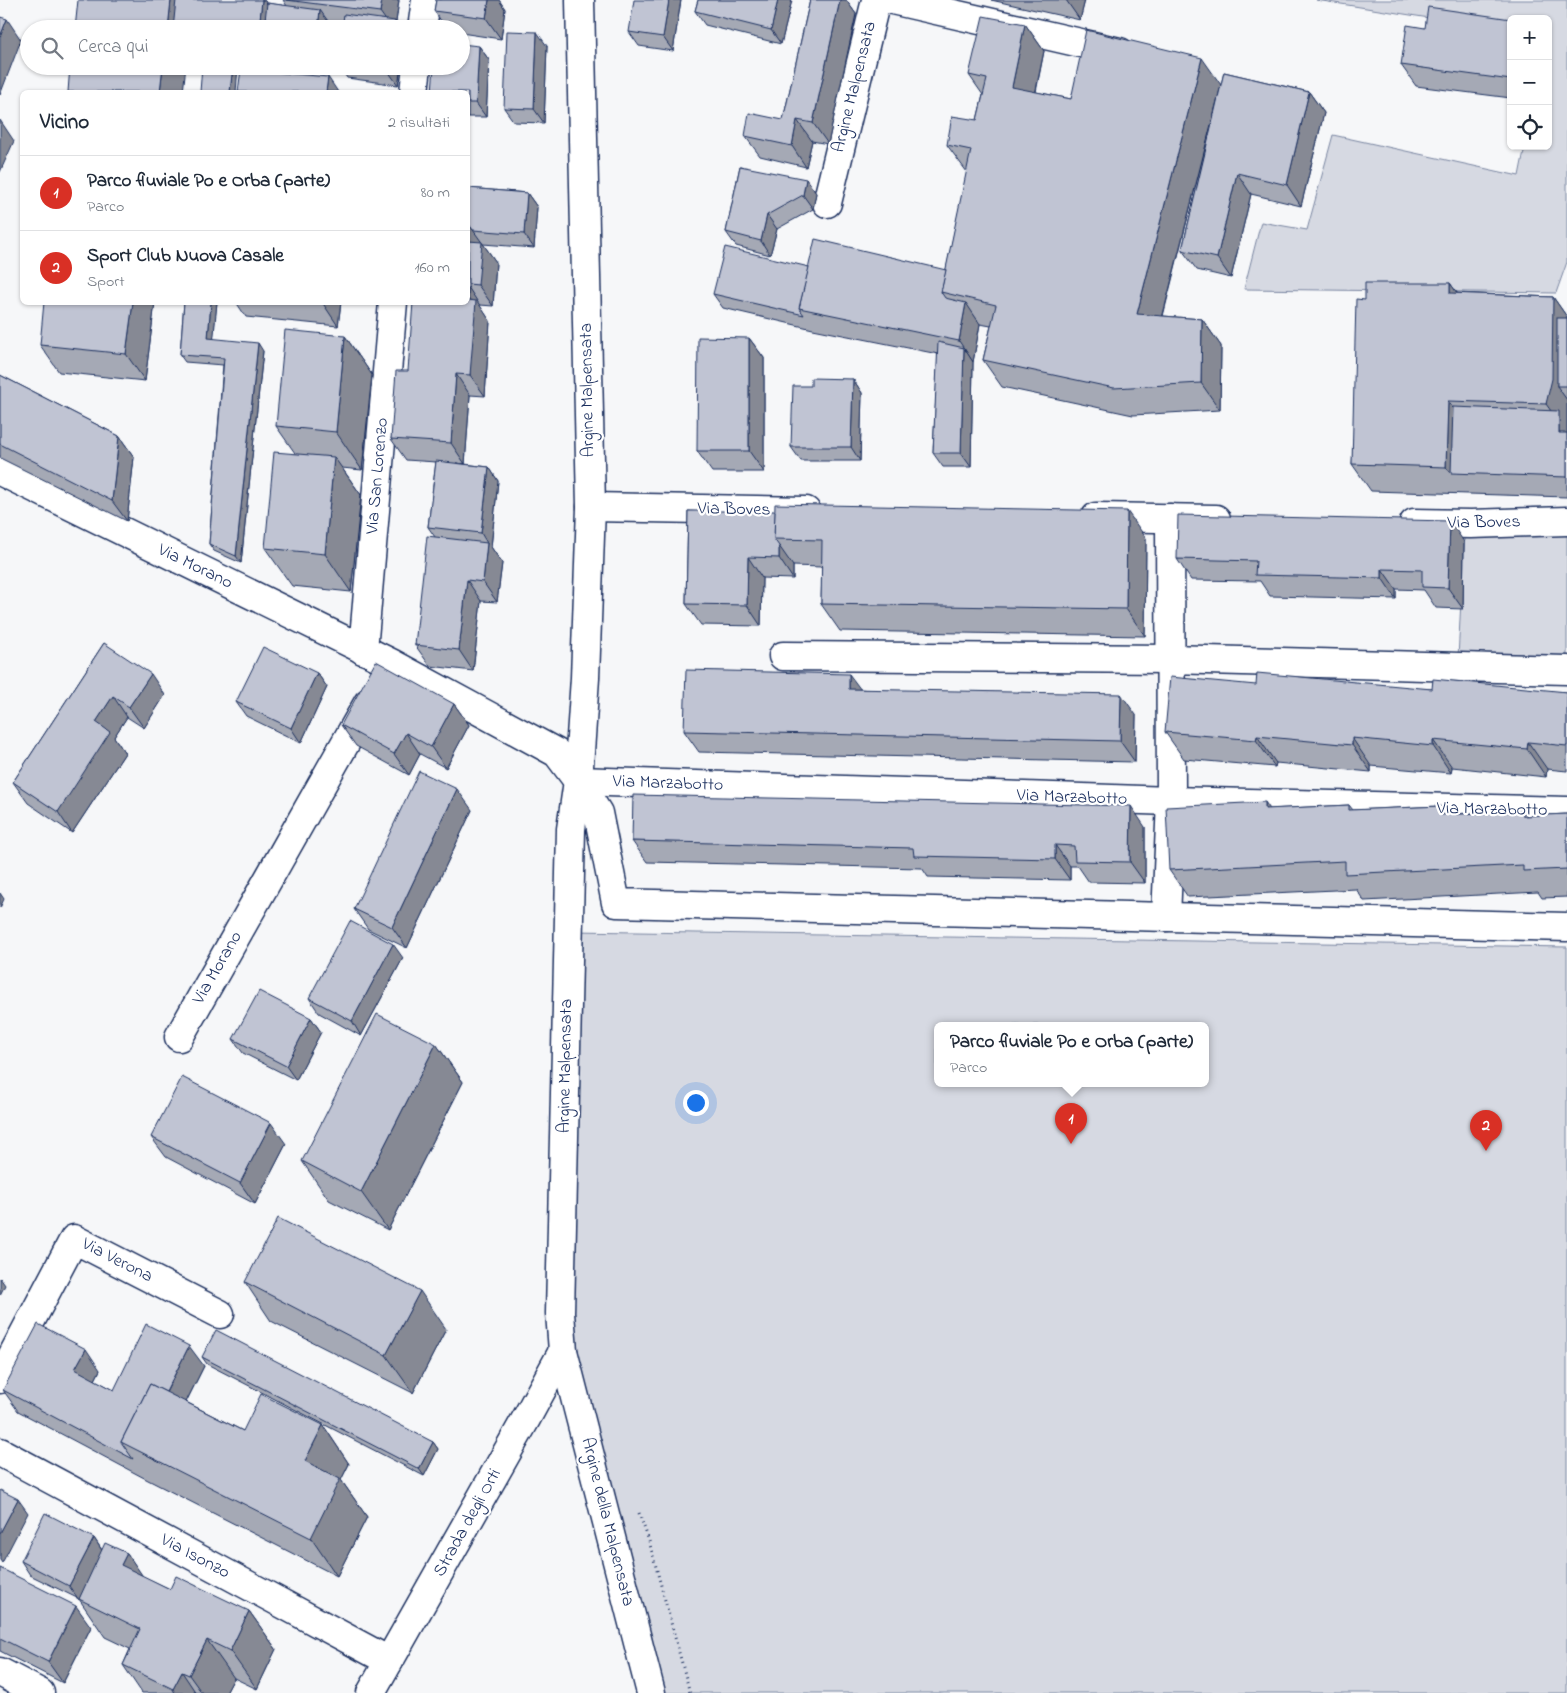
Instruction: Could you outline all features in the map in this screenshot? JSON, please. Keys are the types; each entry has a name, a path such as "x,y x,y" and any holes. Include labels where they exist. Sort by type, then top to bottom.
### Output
{"street":[{"path":"423,20 426,0"},
{"name":"Argine Malpensata","path":"562,1351 560,1313 572,829 578,781 585,678 591,507 580,0"},
{"name":"Argine Malpensata","path":"827,203 876,0"},
{"path":"892,0 1145,58"},
{"path":"414,90 416,75"},
{"name":"Via San Lorenzo","path":"363,650 393,305"},
{"name":"Via Morano","path":"0,471 390,663 557,754 578,781"},
{"name":"Via Boves","path":"591,507 830,512"},
{"path":"1070,516 1238,520"},
{"path":"1166,917 1171,801 1170,518"},
{"name":"Via Boves","path":"1394,523 1471,524 1567,521"},
{"path":"783,656 1170,659 1567,670"},
{"name":"Via Morano","path":"179,1037 390,663"},
{"path":"578,781 598,813 616,903 1567,927"},
{"name":"Via Marzabotto","path":"578,781 1567,812"},
{"name":"Via Verona","path":"0,1379 74,1239 220,1314"},
{"name":"Strada degli Orti","path":"371,1693 527,1417 562,1351"},
{"name":"Argine della Malpensata","path":"562,1351 651,1693"},
{"name":"Via Isonzo","path":"0,1452 389,1662"},
{"path":"0,1672 40,1693"}],"shaded area":[{"path":"1316,0 1567,0 1567,262 1556,293 1244,289 1261,222 1307,230 1333,135 1519,176 1524,150 1552,150 1552,15 1507,15 1507,30"},
{"path":"1567,520 1567,657 1458,658 1465,522"},
{"path":"574,931 1567,947 1567,1693 648,1693 572,1337"}],"building":[{"path":"78,0 171,0 169,20 76,20"},
{"path":"176,0 262,0 260,20 174,20"},
{"path":"286,0 382,0 380,12"},
{"path":"436,0 489,0 486,18 434,11"},
{"path":"634,0 669,0 663,37 629,32"},
{"path":"698,0 778,0 771,30 695,11"},
{"path":"810,0 840,0 813,123 797,120 792,146 745,136 749,113 783,120"},
{"path":"267,3 320,10 319,20 265,20"},
{"path":"1428,7 1507,18 1507,79 1401,65 1407,25 1425,28"},
{"path":"344,14 388,20 343,20"},
{"path":"983,16 1025,24 1012,87 1071,99 1086,30 1202,58 1137,314 1202,319 1201,383 1114,388 983,360 996,305 941,292 971,150 947,145 952,116 977,120 987,79 969,75"},
{"path":"0,17 7,19 0,37"},
{"path":"507,31 537,32 534,109 504,108"},
{"path":"470,45 479,46 476,103 470,103 470,90 432,90 433,75 470,75"},
{"path":"1224,72 1309,92 1287,185 1237,173 1217,258 1182,250"},
{"path":"69,75 162,75 160,90 68,90"},
{"path":"201,75 232,75 230,90 200,90"},
{"path":"240,75 306,75 328,77 326,90 238,90"},
{"path":"740,166 806,179 803,195 767,215 761,241 726,232"},
{"path":"470,188 527,193 524,234 473,230 470,226"},
{"path":"815,239 946,270 941,292 945,298 966,303 959,341 799,308"},
{"path":"470,241 482,242 478,285 470,284"},
{"path":"725,247 809,267 799,308 804,315 713,294"},
{"path":"1365,283 1450,283 1450,293 1553,297 1552,379 1546,404 1448,401 1446,467 1352,464 1356,299 1365,300"},
{"path":"470,300 476,301 470,375 456,374 451,443 391,439 396,371 408,371 413,305 470,305"},
{"path":"44,305 133,305 126,354 40,345"},
{"path":"184,305 211,305 208,338 258,343 236,556 209,544 224,358 180,355"},
{"path":"1557,318 1567,318 1567,386 1557,386"},
{"path":"285,330 345,336 336,432 276,426"},
{"path":"698,337 749,338 749,451 697,451"},
{"path":"938,342 964,348 961,453 933,453"},
{"path":"0,375 119,436 112,501 0,444"},
{"path":"811,378 853,379 851,447 791,447 793,386 811,386"},
{"path":"1453,407 1559,411 1559,433 1567,433 1567,477 1451,473"},
{"path":"274,452 334,457 325,554 265,548"},
{"path":"436,461 489,467 481,533 428,527"},
{"path":"775,504 1127,511 1126,609 821,604 822,540 774,539"},
{"path":"688,511 775,511 774,539 779,546 779,558 748,557 747,605 686,604"},
{"path":"1178,515 1450,521 1448,588 1422,587 1422,570 1382,569 1382,578 1255,575 1256,561 1177,559"},
{"path":"427,536 487,543 483,582 467,580 459,650 415,645"},
{"path":"104,643 151,674 129,707 113,696 96,722 110,732 58,812 13,782"},
{"path":"263,647 317,673 291,728 236,702"},
{"path":"376,661 454,704 431,747 406,733 394,754 341,725"},
{"path":"686,670 849,674 849,689 1121,694 1120,741 684,731"},
{"path":"1257,673 1432,689 1433,679 1567,692 1567,746 1528,742 1527,749 1433,740 1433,746 1352,738 1352,745 1257,736 1256,740 1165,732 1170,677 1256,685"},
{"path":"419,771 457,789 392,927 354,909"},
{"path":"633,795 1131,806 1130,862 1075,861 1074,846 1055,845 1055,859 914,856 913,848 632,841"},
{"path":"1265,802 1265,809 1349,805 1349,810 1440,806 1440,815 1523,811 1523,816 1567,814 1567,869 1523,871 1523,865 1345,874 1345,861 1169,870 1166,807"},
{"path":"350,921 393,944 352,1021 309,998"},
{"path":"259,991 311,1018 286,1066 233,1039"},
{"path":"377,1014 436,1044 361,1192 302,1161"},
{"path":"182,1077 271,1123 240,1183 151,1137"},
{"path":"278,1218 420,1291 386,1355 245,1282"},
{"path":"38,1324 86,1349 75,1369 114,1390 146,1324 189,1346 166,1392 150,1384 121,1442 133,1459 3,1390"},
{"path":"216,1330 433,1442 419,1469 202,1357"},
{"path":"150,1384 243,1431 261,1394 323,1425 305,1461 340,1479 311,1538 121,1442"},
{"path":"0,1490 18,1499 0,1533"},
{"path":"45,1513 94,1538 69,1586 21,1561"},
{"path":"105,1543 127,1553 121,1565 170,1589 176,1576 249,1611 230,1651 207,1640 189,1675 182,1672 173,1689 123,1665 140,1629 79,1599"},
{"path":"0,1568 76,1606 48,1662 0,1638"}],"place":[{"name":"Parco fluviale Po e Orba (parte)","path":"1071,1144"},
{"name":"Sport Club Nuova Casale","path":"1486,1151"}]}
